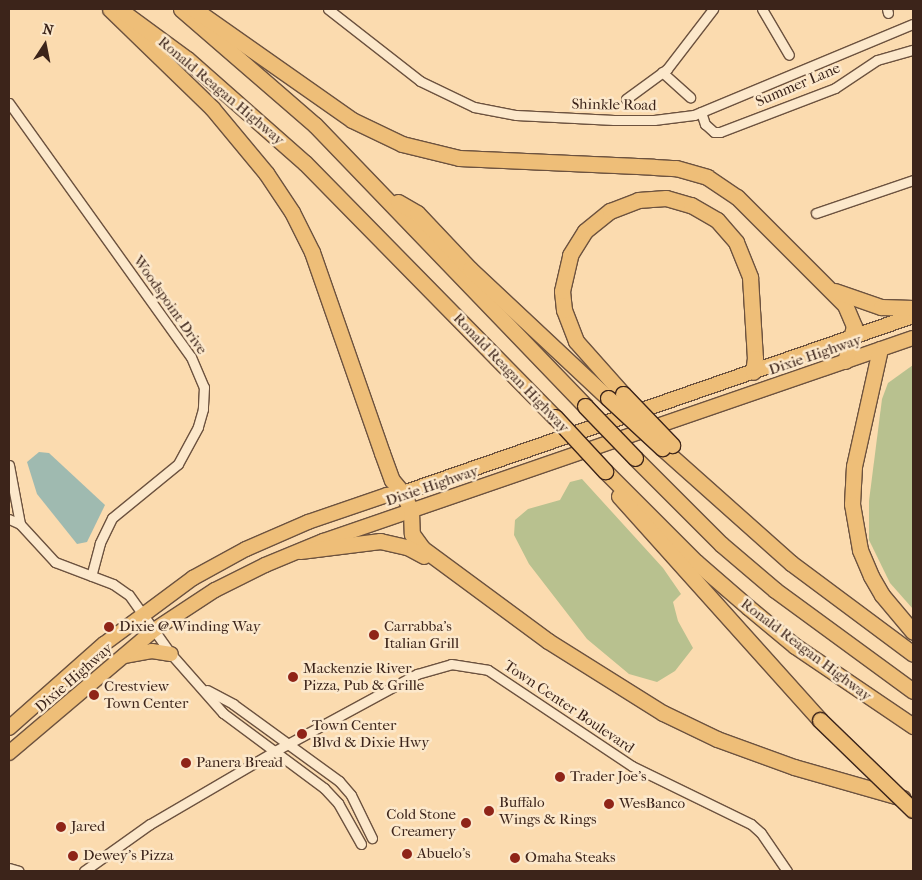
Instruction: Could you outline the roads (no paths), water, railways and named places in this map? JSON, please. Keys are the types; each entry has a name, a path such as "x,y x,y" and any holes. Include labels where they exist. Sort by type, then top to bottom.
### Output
{"highway":[{"path":"110,9 212,108 284,198 312,252 392,480 403,493 411,511 409,522 414,540 441,565"},
{"name":"Ronald Reagan Highway","path":"117,9 194,65 305,163 696,562 795,646 913,726"},
{"name":"Ronald Reagan Highway","path":"181,9 315,125 635,458 721,544 775,590 913,691"},
{"path":"194,9 344,115 402,144 460,158 676,168 707,177 737,197 833,290 854,320 853,336 845,361"},
{"path":"381,192 417,213 470,269 608,398 667,447"},
{"path":"753,372 756,358 750,277 736,242 717,220 691,205 666,198 638,200 610,211 585,231 570,255 562,291 564,310 576,341 667,447 710,491 791,563 913,654"},
{"path":"833,290 880,307 913,308"},
{"path":"880,349 854,466 852,504 860,550 871,576 882,595 913,632"},
{"path":"605,470 621,501 820,720 913,810"},
{"path":"300,551 380,541 407,546 441,565 572,656 663,713 717,739 794,767 913,800"}],"main road":[{"name":"Dixie Highway","path":"9,728 104,644 193,578 246,549 308,522 387,495 403,493 913,316"},
{"name":"Dixie Highway","path":"9,754 154,630 229,582 300,551 411,511 913,338"},
{"path":"154,630 159,616 170,604 219,572 331,522 394,501 403,493"},
{"path":"124,656 152,651 171,654"}],"street":[{"name":"Shinkle Road","path":"328,9 420,81 474,107 516,115 614,120 654,120 700,112 913,24"},
{"path":"626,99 662,72 713,9"},
{"path":"762,9 789,55"},
{"name":"Summer Lane","path":"700,112 705,124 714,132 720,132 835,88 877,60 913,50"},
{"path":"662,72 690,97"},
{"name":"Woodspoint Drive","path":"9,103 191,357 204,387 203,409 198,427 178,464 112,518 100,543 91,576"},
{"path":"816,213 913,180"},
{"path":"9,465 20,524"},
{"path":"9,519 20,524 55,562 124,591 145,614 171,654 201,686 222,713 324,788 338,803 361,844"},
{"name":"Town Center Boulevard","path":"84,871 150,824 275,752 417,674 434,667 469,665 502,678 632,766 751,824 761,833 787,871"},
{"path":"201,686 233,704 339,781 351,794 372,838"},
{"path":"9,868 19,871"}],"place":[{"name":"Dixie @ Winding Way","path":"109,627"},
{"name":"Carrabba's Italian Grill","path":"374,635"},
{"name":"Mackenzie River Pizza, Pub & Grille","path":"293,677"},
{"name":"Crestview Town Center","path":"94,695"},
{"name":"Town Center Blvd & Dixie Hwy","path":"302,734"},
{"name":"Panera Bread","path":"186,763"},
{"name":"Trader Joe's","path":"560,777"},
{"name":"WesBanco","path":"609,804"},
{"name":"Buffalo Wings & Rings","path":"489,811"},
{"name":"Cold Stone Creamery","path":"466,823"},
{"name":"Jared","path":"61,827"},
{"name":"Abuelo's","path":"407,854"},
{"name":"Dewey’s Pizza","path":"73,856"},
{"name":"Omaha Steaks","path":"515,858"}]}
